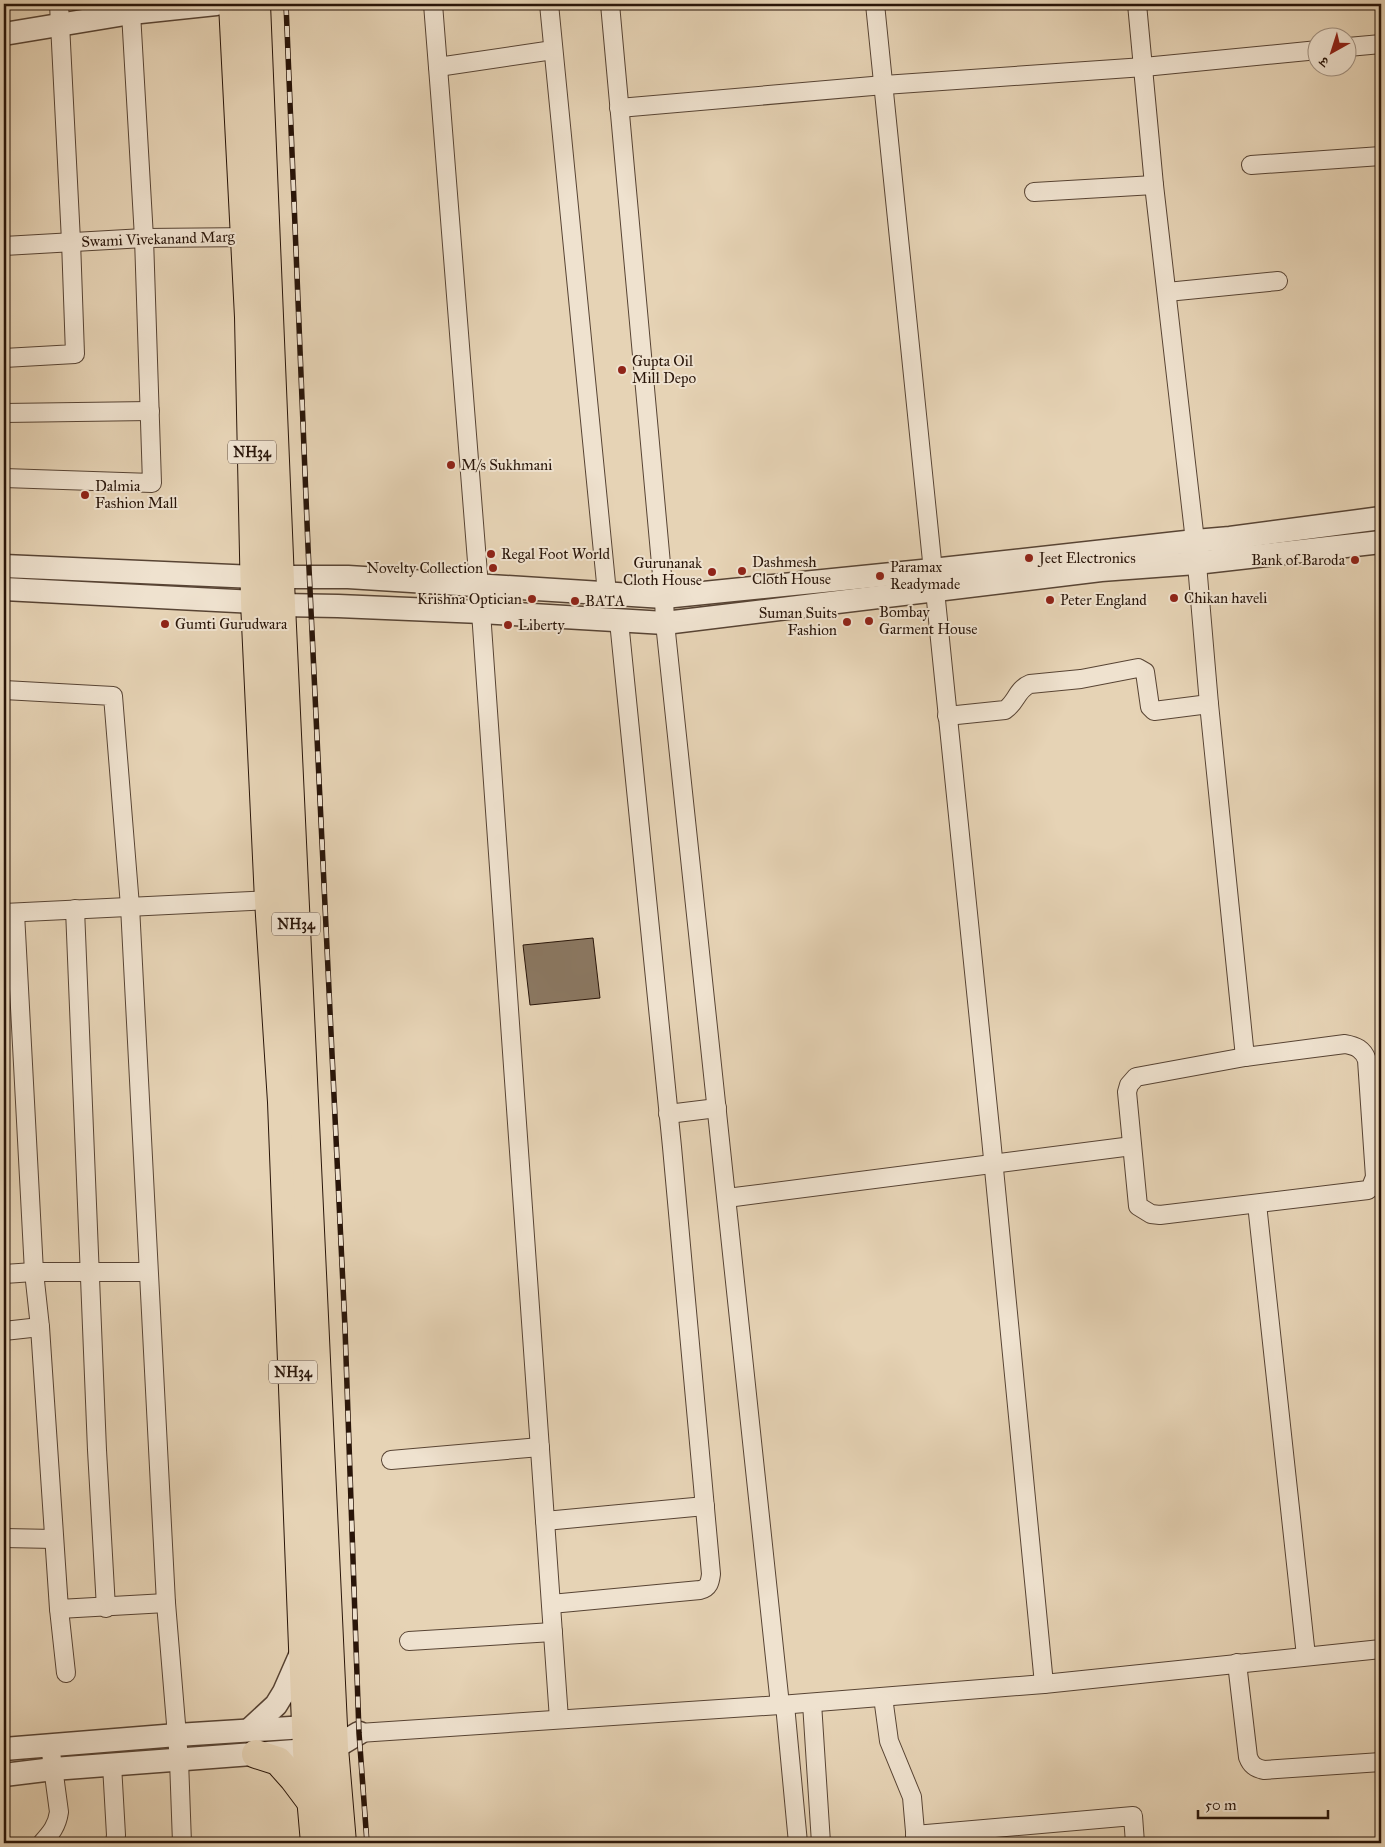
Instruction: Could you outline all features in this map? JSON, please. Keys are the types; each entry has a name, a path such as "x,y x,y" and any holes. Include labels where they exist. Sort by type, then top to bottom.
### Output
{"highway":[{"name":"NH34","path":"234,4 255,237"},
{"name":"NH34","path":"256,4 255,237 268,590 296,1148 333,1737 342,1843"},
{"name":"NH34","path":"268,590 269,900 296,1148 303,1649 307,1738 315,1843"},
{"path":"252,1742 278,1761 312,1803"}],"street":[{"path":"4,34 59,14 131,13 216,4"},
{"path":"433,4 481,612 559,1719"},
{"path":"549,4 607,593"},
{"path":"610,4 665,623 798,1843"},
{"path":"875,4 994,1164 1044,1684"},
{"path":"1137,4 1154,185 1194,541 1245,1057"},
{"path":"4,478 152,483 144,238 131,13"},
{"path":"4,358 75,354 59,14"},
{"path":"1358,46 1381,44"},
{"path":"438,67 553,50"},
{"path":"620,108 884,85 1144,67 1308,51"},
{"path":"1251,165 1381,156"},
{"path":"1034,192 1154,185"},
{"name":"Swami Vivekanand Marg","path":"4,246 144,238 255,237"},
{"path":"1167,292 1278,281"},
{"path":"4,413 150,411"},
{"path":"4,566 268,590 338,606 665,623 1194,541 1381,518"},
{"path":"4,589 268,590 348,577 664,597 1196,563 1381,542"},
{"path":"551,1604 706,1589 711,1574 619,621"},
{"path":"947,716 1005,710 1023,687 1030,684 1081,679 1138,668 1145,672 1150,707 1154,711 1209,704"},
{"path":"4,690 113,696 130,906 166,1603 179,1760 182,1843"},
{"path":"66,1673 59,1609 40,1327 11,1019 9,913 269,900"},
{"path":"75,910 106,1608"},
{"path":"1345,1044 1357,1047 1362,1051 1367,1060 1375,1177 1371,1187 1363,1192 1160,1215 1143,1211 1138,1206 1132,1146 1127,1092 1129,1085 1136,1077 1245,1057 1345,1044"},
{"path":"668,1114 717,1108"},
{"path":"727,1198 1132,1146"},
{"path":"1257,1204 1306,1656"},
{"path":"4,1274 34,1272 148,1272"},
{"path":"4,1331 40,1327"},
{"path":"391,1460 540,1447"},
{"path":"545,1521 705,1506"},
{"path":"4,1538 54,1539"},
{"path":"59,1609 106,1608 166,1603"},
{"path":"409,1641 553,1632"},
{"path":"252,1742 284,1692 303,1649"},
{"path":"4,1775 53,1769 179,1760 252,1742 559,1719 812,1703 1044,1684 1381,1649"},
{"path":"1237,1663 1248,1757 1256,1768 1264,1770 1381,1762"},
{"path":"883,1697 889,1741 912,1798 916,1839 1133,1816 1135,1843"},
{"path":"812,1703 821,1843"},
{"path":"4,1748 177,1734 252,1742"},
{"path":"42,1843 55,1828 59,1812 50,1745"},
{"path":"112,1765 115,1843"}],"building":[{"path":"593,938 600,998 530,1005 523,945"}],"railway":[{"path":"286,4 308,547 345,1328 359,1733 367,1843"}],"place":[{"name":"Gupta Oil Mill Depo","path":"622,370"},
{"name":"M/s Sukhmani","path":"451,465"},
{"name":"Dalmia Fashion Mall","path":"85,495"},
{"name":"Regal Foot World","path":"491,554"},
{"name":"Jeet Electronics","path":"1029,558"},
{"name":"Bank of Baroda","path":"1355,560"},
{"name":"Novelty Collection","path":"493,568"},
{"name":"Dashmesh Cloth House","path":"742,571"},
{"name":"Gurunanak Cloth House","path":"712,572"},
{"name":"Paramax Readymade","path":"880,576"},
{"name":"Chikan haveli","path":"1174,598"},
{"name":"Krishna Optician","path":"532,599"},
{"name":"Peter England","path":"1050,600"},
{"name":"BATA","path":"575,601"},
{"name":"Bombay Garment House","path":"869,621"},
{"name":"Suman Suits Fashion","path":"847,622"},
{"name":"Gumti Gurudwara","path":"165,624"},
{"name":"Liberty","path":"508,625"}]}
